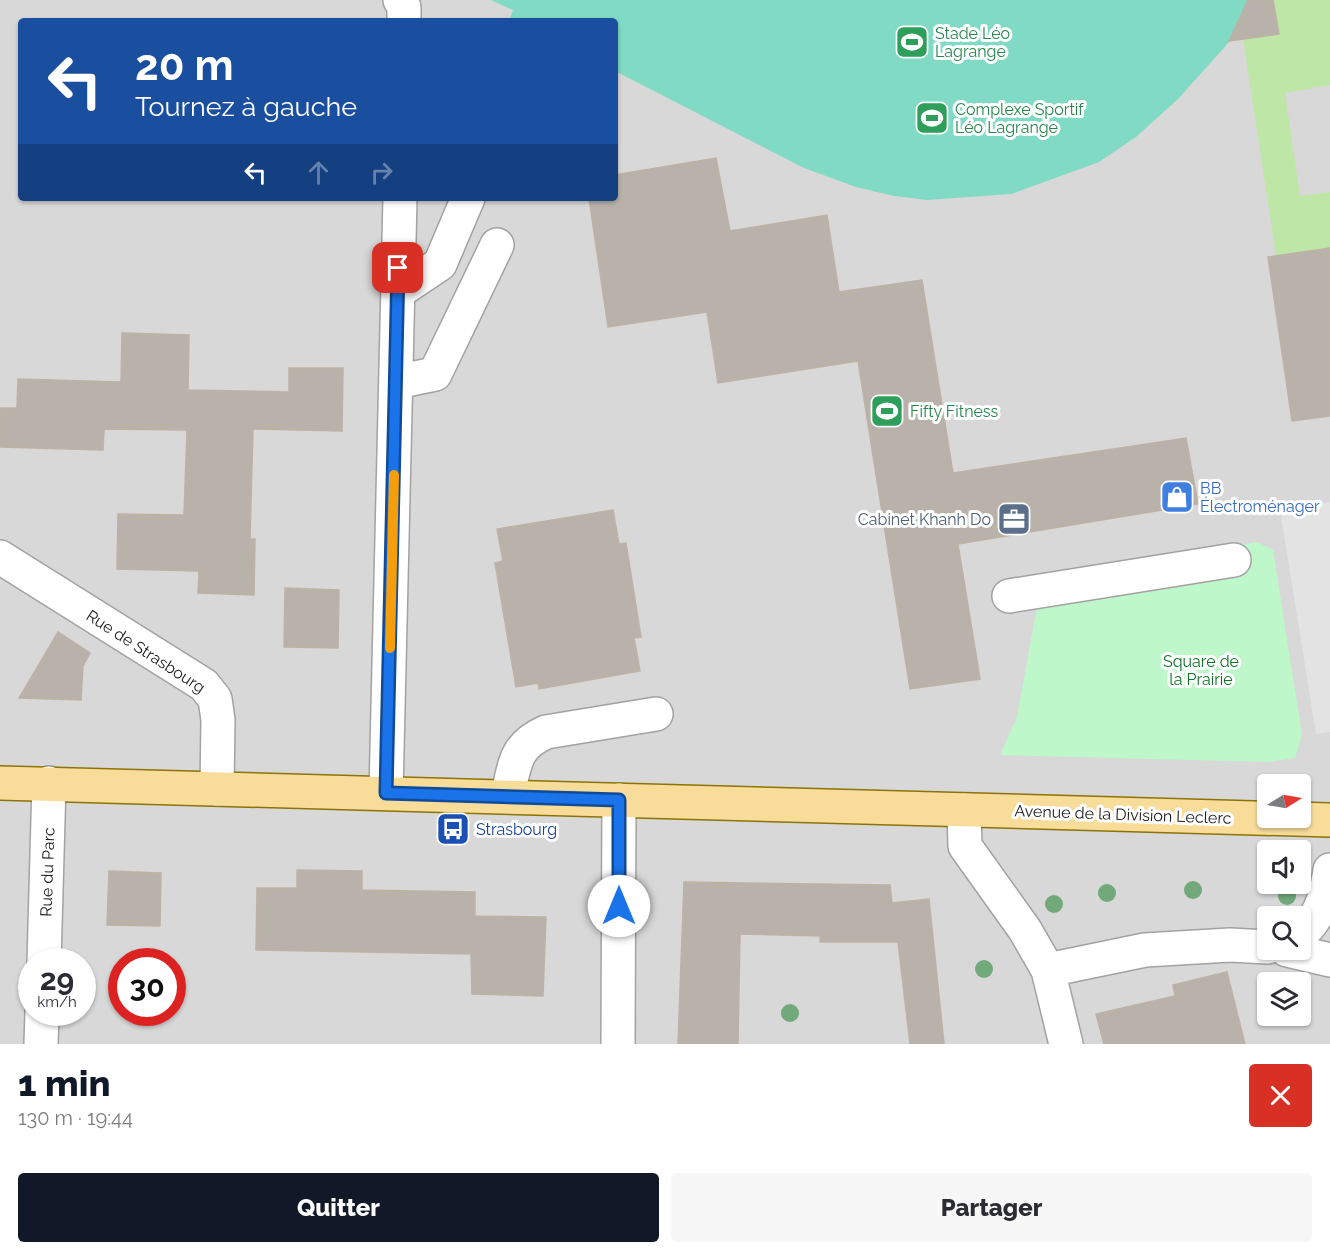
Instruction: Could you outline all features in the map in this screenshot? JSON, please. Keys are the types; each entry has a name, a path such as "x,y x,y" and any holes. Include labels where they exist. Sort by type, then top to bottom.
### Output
{"main road":[{"name":"Avenue de la Division Leclerc","path":"0,783 1330,820"}],"street":[{"path":"400,0 404,7 404,18"},
{"path":"386,793 400,201"},
{"path":"398,292 440,264 467,201"},
{"path":"396,382 435,374 497,245"},
{"name":"Rue de Strasbourg","path":"0,557 204,685 214,699 218,720 217,789"},
{"path":"1009,596 1234,560"},
{"path":"507,796 520,748 532,739 546,732 656,714"},
{"name":"Rue du Parc","path":"44,948 49,783"},
{"path":"618,1044 619,800"},
{"path":"964,810 965,846 1024,930 1048,970 1066,1044"},
{"path":"1311,922 1327,894 1330,870"},
{"path":"1048,970 1145,950 1230,945 1257,946"},
{"path":"1311,956 1330,960"},
{"path":"41,1044 42,1026"}],"shaded area":[{"path":"0,0 1330,0 1330,1044 0,1044"},
{"path":"1330,502 1330,732 1316,734 1280,510"}],"green space":[{"name":"Complexe Sportif Léo Lagrange","path":"491,0 1248,0 1231,40 1178,99 1136,137 1099,162 1011,194 927,200 894,196 856,187 804,168 618,73 618,18 510,18 513,10"},
{"path":"1273,0 1330,0 1330,85 1285,93 1300,196 1330,192 1330,248 1276,256 1243,39"},
{"name":"Square de la Prairie","path":"1257,542 1273,550 1302,735 1295,758 1269,762 1000,755 1017,717 1037,607 1232,546"}],"building":[{"path":"1248,0 1273,0 1279,34 1229,41"},
{"path":"716,158 730,231 827,215 839,292 922,280 953,473 1186,438 1198,504 958,544 980,679 910,689 858,361 718,383 707,312 608,327 589,201 618,201 618,174"},
{"path":"1330,248 1330,416 1292,421 1268,257"},
{"path":"122,333 189,335 188,390 289,392 289,368 343,368 342,431 253,429 250,539 255,539 254,595 198,593 199,571 117,569 118,514 184,515 187,430 104,429 103,450 0,447 0,408 17,408 18,379 121,382"},
{"path":"613,510 619,544 626,543 641,637 634,638 640,671 539,689 538,683 516,687 495,563 503,561 497,529"},
{"path":"285,588 339,590 338,648 284,647"},
{"path":"58,632 90,653 83,666 81,700 19,698"},
{"path":"297,870 362,871 362,890 475,892 475,916 546,917 543,996 472,994 471,954 256,950 257,888 297,888"},
{"path":"109,871 161,873 160,926 107,925"},
{"path":"684,882 890,885 892,903 929,899 944,1044 910,1044 898,942 820,942 820,936 740,934 738,1044 678,1044"},
{"path":"1227,972 1245,1044 1104,1044 1096,1014 1175,996 1173,985"}],"slow traffic":[{"path":"390,648 394,475"}],"place":[{"name":"Stade Léo Lagrange","path":"912,42"},
{"name":"Complexe Sportif Léo Lagrange","path":"932,118"},
{"name":"Fifty Fitness","path":"887,411"},
{"name":"BB Électroménager","path":"1177,497"},
{"name":"Cabinet Khanh Do","path":"1014,519"},
{"name":"Strasbourg","path":"453,829"}],"route":[{"path":"398,268 386,793 619,800 619,906"}]}
